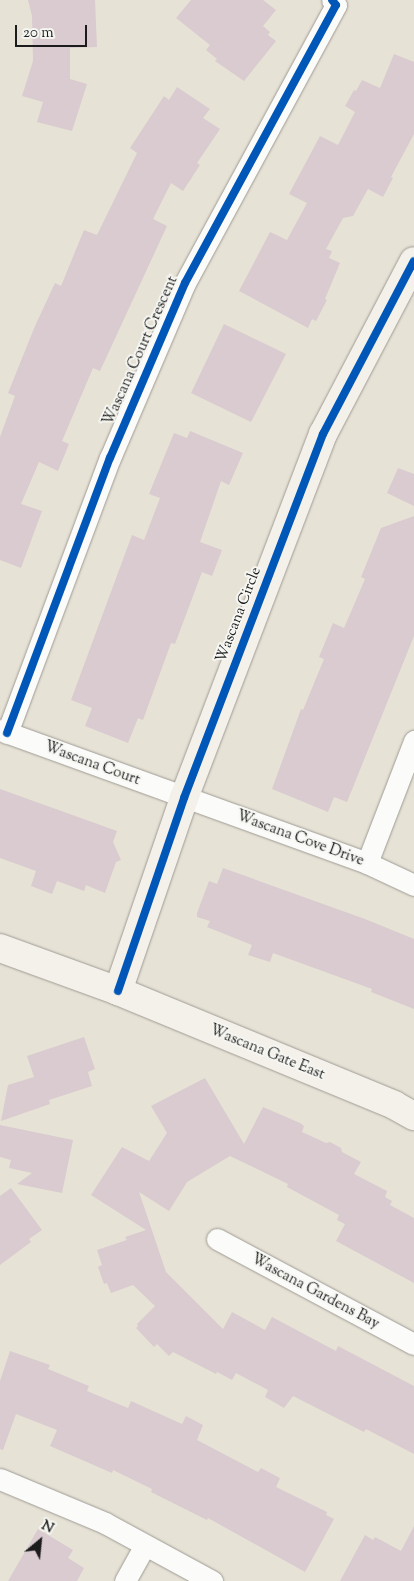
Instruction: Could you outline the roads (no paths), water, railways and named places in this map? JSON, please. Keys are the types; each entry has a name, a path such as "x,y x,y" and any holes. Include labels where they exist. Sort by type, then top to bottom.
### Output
{"street":[{"name":"Wascana Court Crescent","path":"3,731 110,458 185,283 336,5 332,0"},
{"name":"Wascana Circle","path":"118,991 184,798 323,434 414,261"},
{"name":"Wascana Court","path":"3,731 184,798"},
{"path":"367,863 414,741"},
{"name":"Wascana Cove Drive","path":"184,798 367,863 414,885"},
{"path":"0,948 118,991"},
{"name":"Wascana Gate East","path":"118,991 394,1105 414,1116"},
{"name":"Wascana Gardens Bay","path":"217,1239 414,1344"},
{"path":"0,1479 105,1523 212,1581"},
{"path":"126,1581 144,1545"}]}
